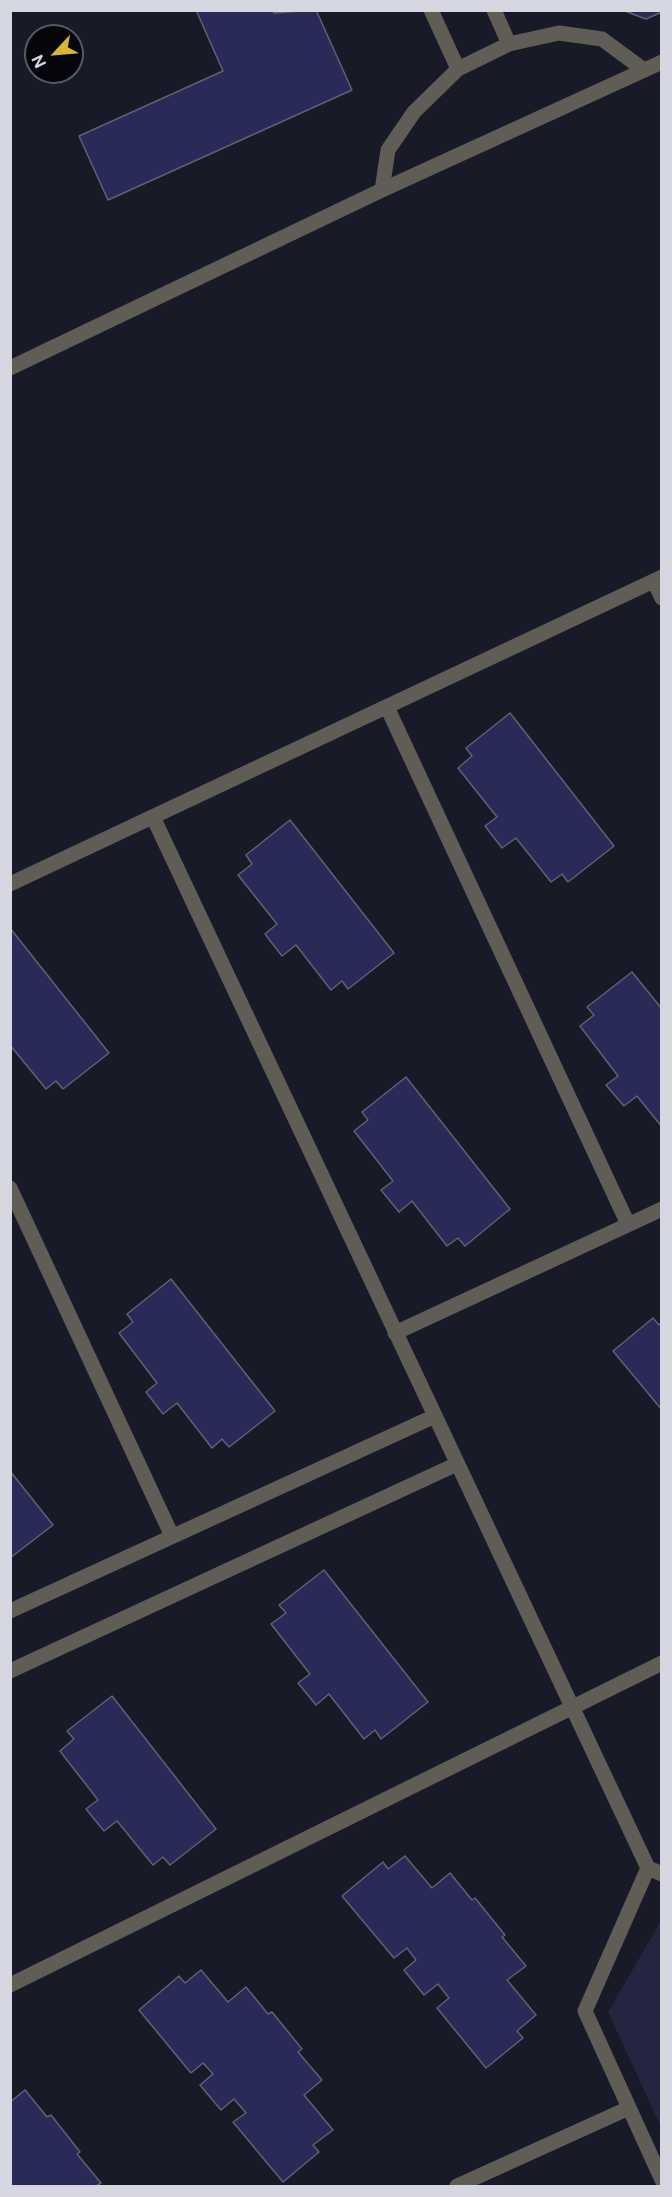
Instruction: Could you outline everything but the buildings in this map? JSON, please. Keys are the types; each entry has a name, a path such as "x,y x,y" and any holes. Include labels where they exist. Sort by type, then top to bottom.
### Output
{"street":[{"path":"431,10 458,69"},
{"path":"494,10 509,45"},
{"path":"382,190 388,150 414,112 458,69 509,45 559,33 602,39 644,70"},
{"path":"10,368 382,190 662,62"},
{"path":"10,884 658,579 662,598"},
{"path":"387,707 628,1224"},
{"path":"153,817 572,1708 655,1871 585,2011 662,2180"},
{"path":"10,1188 172,1536"},
{"path":"395,1333 662,1209"},
{"path":"10,1611 435,1416"},
{"path":"10,1671 458,1464"},
{"path":"10,1984 662,1663"},
{"path":"457,2187 629,2108"}],"shaded area":[{"path":"662,1921 661,2127 608,2012"}]}
